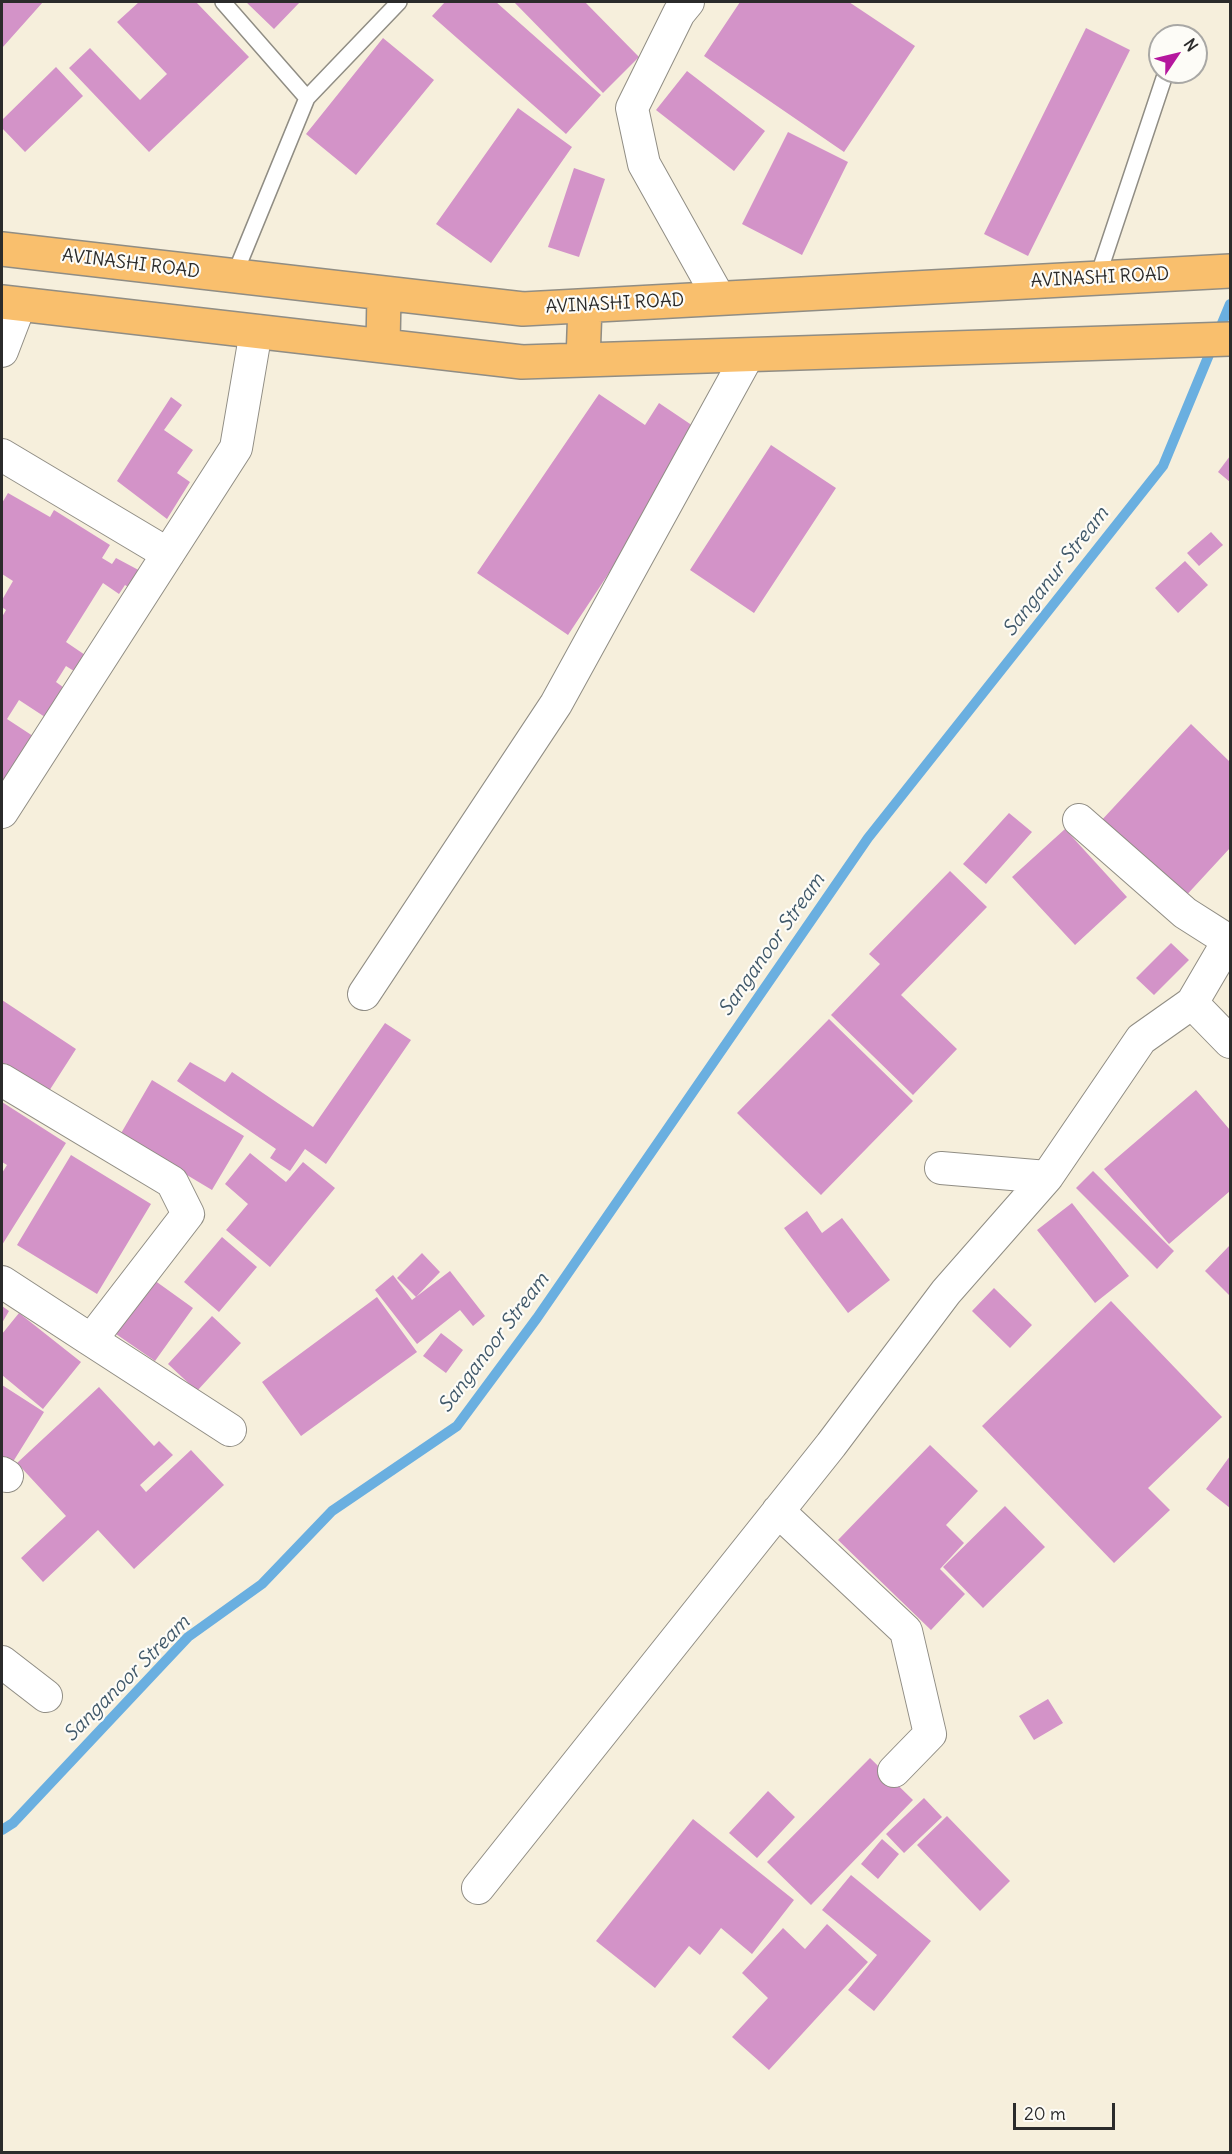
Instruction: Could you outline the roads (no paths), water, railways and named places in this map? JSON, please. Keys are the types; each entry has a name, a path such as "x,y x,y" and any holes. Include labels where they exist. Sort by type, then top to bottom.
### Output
{"main road":[{"name":"AVINASHI ROAD","path":"2,249 523,309 1230,271"},
{"path":"382,346 384,293"},
{"path":"11,303 522,362 1230,339"},
{"path":"583,360 585,306"}],"street":[{"path":"688,2 679,13 632,108 644,164 719,298"},
{"path":"2,351 11,303"},
{"path":"2,812 236,448 256,331"},
{"path":"364,994 556,704 748,355"},
{"path":"2,456 168,555"},
{"path":"478,1888 778,1510 946,1292 1047,1177 1141,1039 1192,1003 1230,940 1185,913 1079,820"},
{"path":"1192,1003 1230,1041"},
{"path":"2,1080 172,1182 188,1214 91,1340"},
{"path":"941,1168 1047,1177"},
{"path":"2,1282 230,1430"},
{"path":"778,1510 906,1630 930,1734 894,1771"},
{"path":"2,1662 46,1696"}],"lane":[{"path":"223,2 307,98"},
{"path":"234,276 307,98 399,2"},
{"path":"1097,279 1162,84"}],"waterway":[{"name":"Sanganoor Stream","path":"2,1830 13,1823 188,1637 262,1584 332,1511 457,1426 537,1318 868,838 1163,466 1230,304"}],"water label":[{"name":"Sanganur Stream","path":"1056,572"}]}
